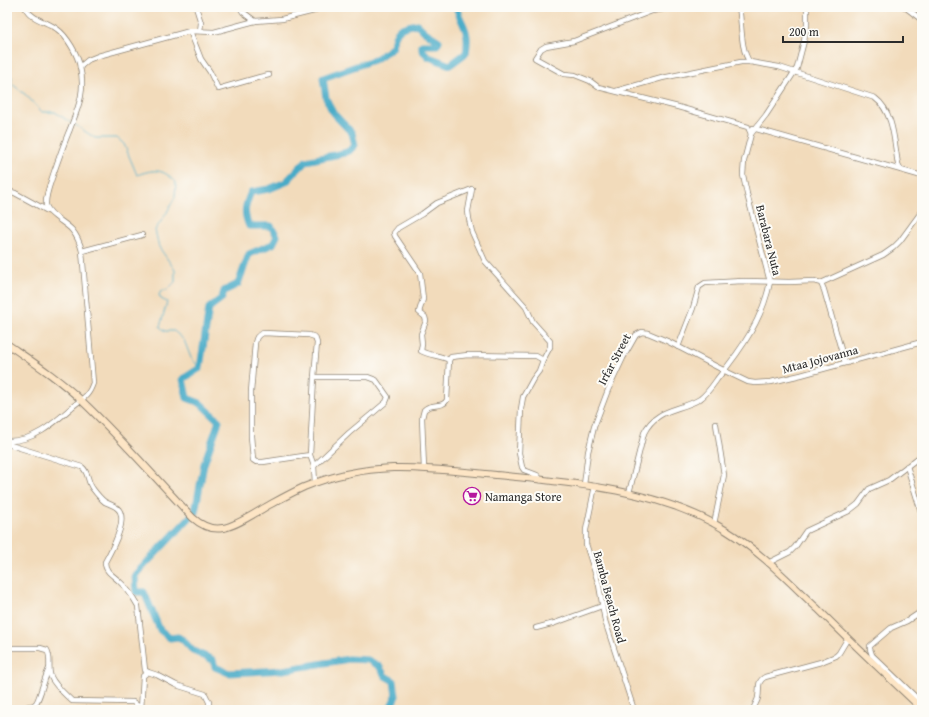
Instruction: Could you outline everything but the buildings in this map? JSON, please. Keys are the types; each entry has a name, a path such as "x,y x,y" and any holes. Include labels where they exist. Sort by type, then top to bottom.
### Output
{"main road":[{"path":"7,344 52,375 81,400 157,478 193,518 202,524 214,528 223,528 234,525 296,491 316,483 364,471 392,468 447,470 595,486 629,493 676,508 714,524 746,545 768,563 922,709"}],"street":[{"path":"25,7 32,16 56,28 64,34 80,67 82,88 81,102 70,127 46,199 48,212"},
{"path":"196,7 201,23 200,31"},
{"path":"240,7 243,12 255,21"},
{"path":"80,67 88,60 98,56 190,31 214,32 255,21 282,19 314,11 318,7"},
{"path":"675,7 652,11 574,41 546,46 541,49 535,58 564,74 575,75 590,81 598,87 678,107 922,176"},
{"path":"739,7 745,48 750,62"},
{"name":"Barabara Nuta","path":"629,493 644,434 648,425 662,414 700,398 706,393 750,335 756,324 767,295 770,282 747,194 743,175 744,161 751,134 766,115 795,72 801,56 804,41 808,7"},
{"path":"904,7 922,20"},
{"path":"190,31 201,59 210,72 218,89 260,77 270,76"},
{"path":"616,91 662,78 740,62 750,62 795,72 875,98 882,103 890,117 898,164 901,170"},
{"path":"748,127 751,134"},
{"path":"449,360 444,357 421,351 421,334 426,320 419,312 423,299 420,273 394,236 394,233 398,228 437,203 472,189 468,211 472,232 485,260 526,307 533,322 550,339 550,347 542,360 539,371 533,378 523,397 521,409 519,453 522,467 524,470 537,475 541,480"},
{"path":"7,191 15,193 48,212 70,228 79,240 82,252 93,378 93,383 87,396 53,425 40,433 7,443"},
{"path":"820,284 883,255 893,248 922,211"},
{"path":"82,252 142,235"},
{"path":"678,348 701,284 743,281 814,281 820,284 824,290 844,360 847,363"},
{"name":"Irfar Street","path":"584,485 588,452 594,427 608,390 636,335 642,332 648,333 724,371"},
{"path":"310,455 263,462 256,462 254,460 251,436 252,392 256,337 263,333 309,335 314,337 317,343 310,455 314,466 316,483"},
{"name":"Mtaa Jojovanna","path":"724,371 748,382 771,382 922,342"},
{"path":"449,360 451,357 468,355 536,356 542,360"},
{"path":"424,469 422,418 424,410 431,405 442,406 447,400 449,360"},
{"path":"314,377 368,376 376,380 388,397 386,402 349,433 314,466"},
{"path":"714,524 724,475 716,424"},
{"path":"7,443 82,467 86,471 91,487 104,501 116,507 120,511 121,521 118,537 105,562 105,565 108,572 121,582 138,606 145,670 176,685 205,694 209,702 209,710"},
{"path":"768,563 790,552 806,531 849,511 858,504 869,489 889,480 922,455"},
{"path":"907,466 922,515"},
{"name":"Bamba Beach Road","path":"595,486 588,514 586,530 588,553 596,573 609,633 634,710"},
{"path":"536,628 555,624 602,606"},
{"path":"922,611 907,621 891,628 870,646 870,649 872,655 922,703"},
{"path":"753,710 758,699 758,685 761,679 836,656 848,638"},
{"path":"7,648 40,648 47,650 50,654 49,668 52,679 72,701 133,702 141,709"},
{"path":"7,709 25,708 39,701 45,676 49,668"},
{"path":"141,709 143,676 148,672"}],"waterway":[{"path":"389,710 396,696 394,681 385,676 379,666 368,660 349,659 283,670 229,673 215,667 213,660 193,651 183,640 178,637 170,638 160,630 144,592 136,592 135,575 195,512 204,464 219,421 200,403 187,398 183,379 200,368 209,308 222,298 224,291 238,284 249,254 273,244 277,236 271,226 249,226 246,217 246,209 247,201 251,192 269,189 286,182 306,161 344,153 349,151 355,145 352,133 333,113 326,98 323,78 376,59 393,47 395,36 399,30 406,26 417,24 425,32 439,41 437,45 422,45 422,50 429,57 450,65 466,53 467,38 465,28 456,7"},
{"path":"7,74 12,77 11,83 27,96 42,112 55,112 71,123"},
{"path":"74,124 95,138 117,138 124,144 137,175 158,171 171,177 176,182 175,197 155,230 159,247 175,270 175,282 167,290 161,291 159,295 161,299 167,302 160,327 165,331 174,331 184,340 191,358 200,368"}],"place":[{"name":"Namanga Store","path":"472,496"}]}
